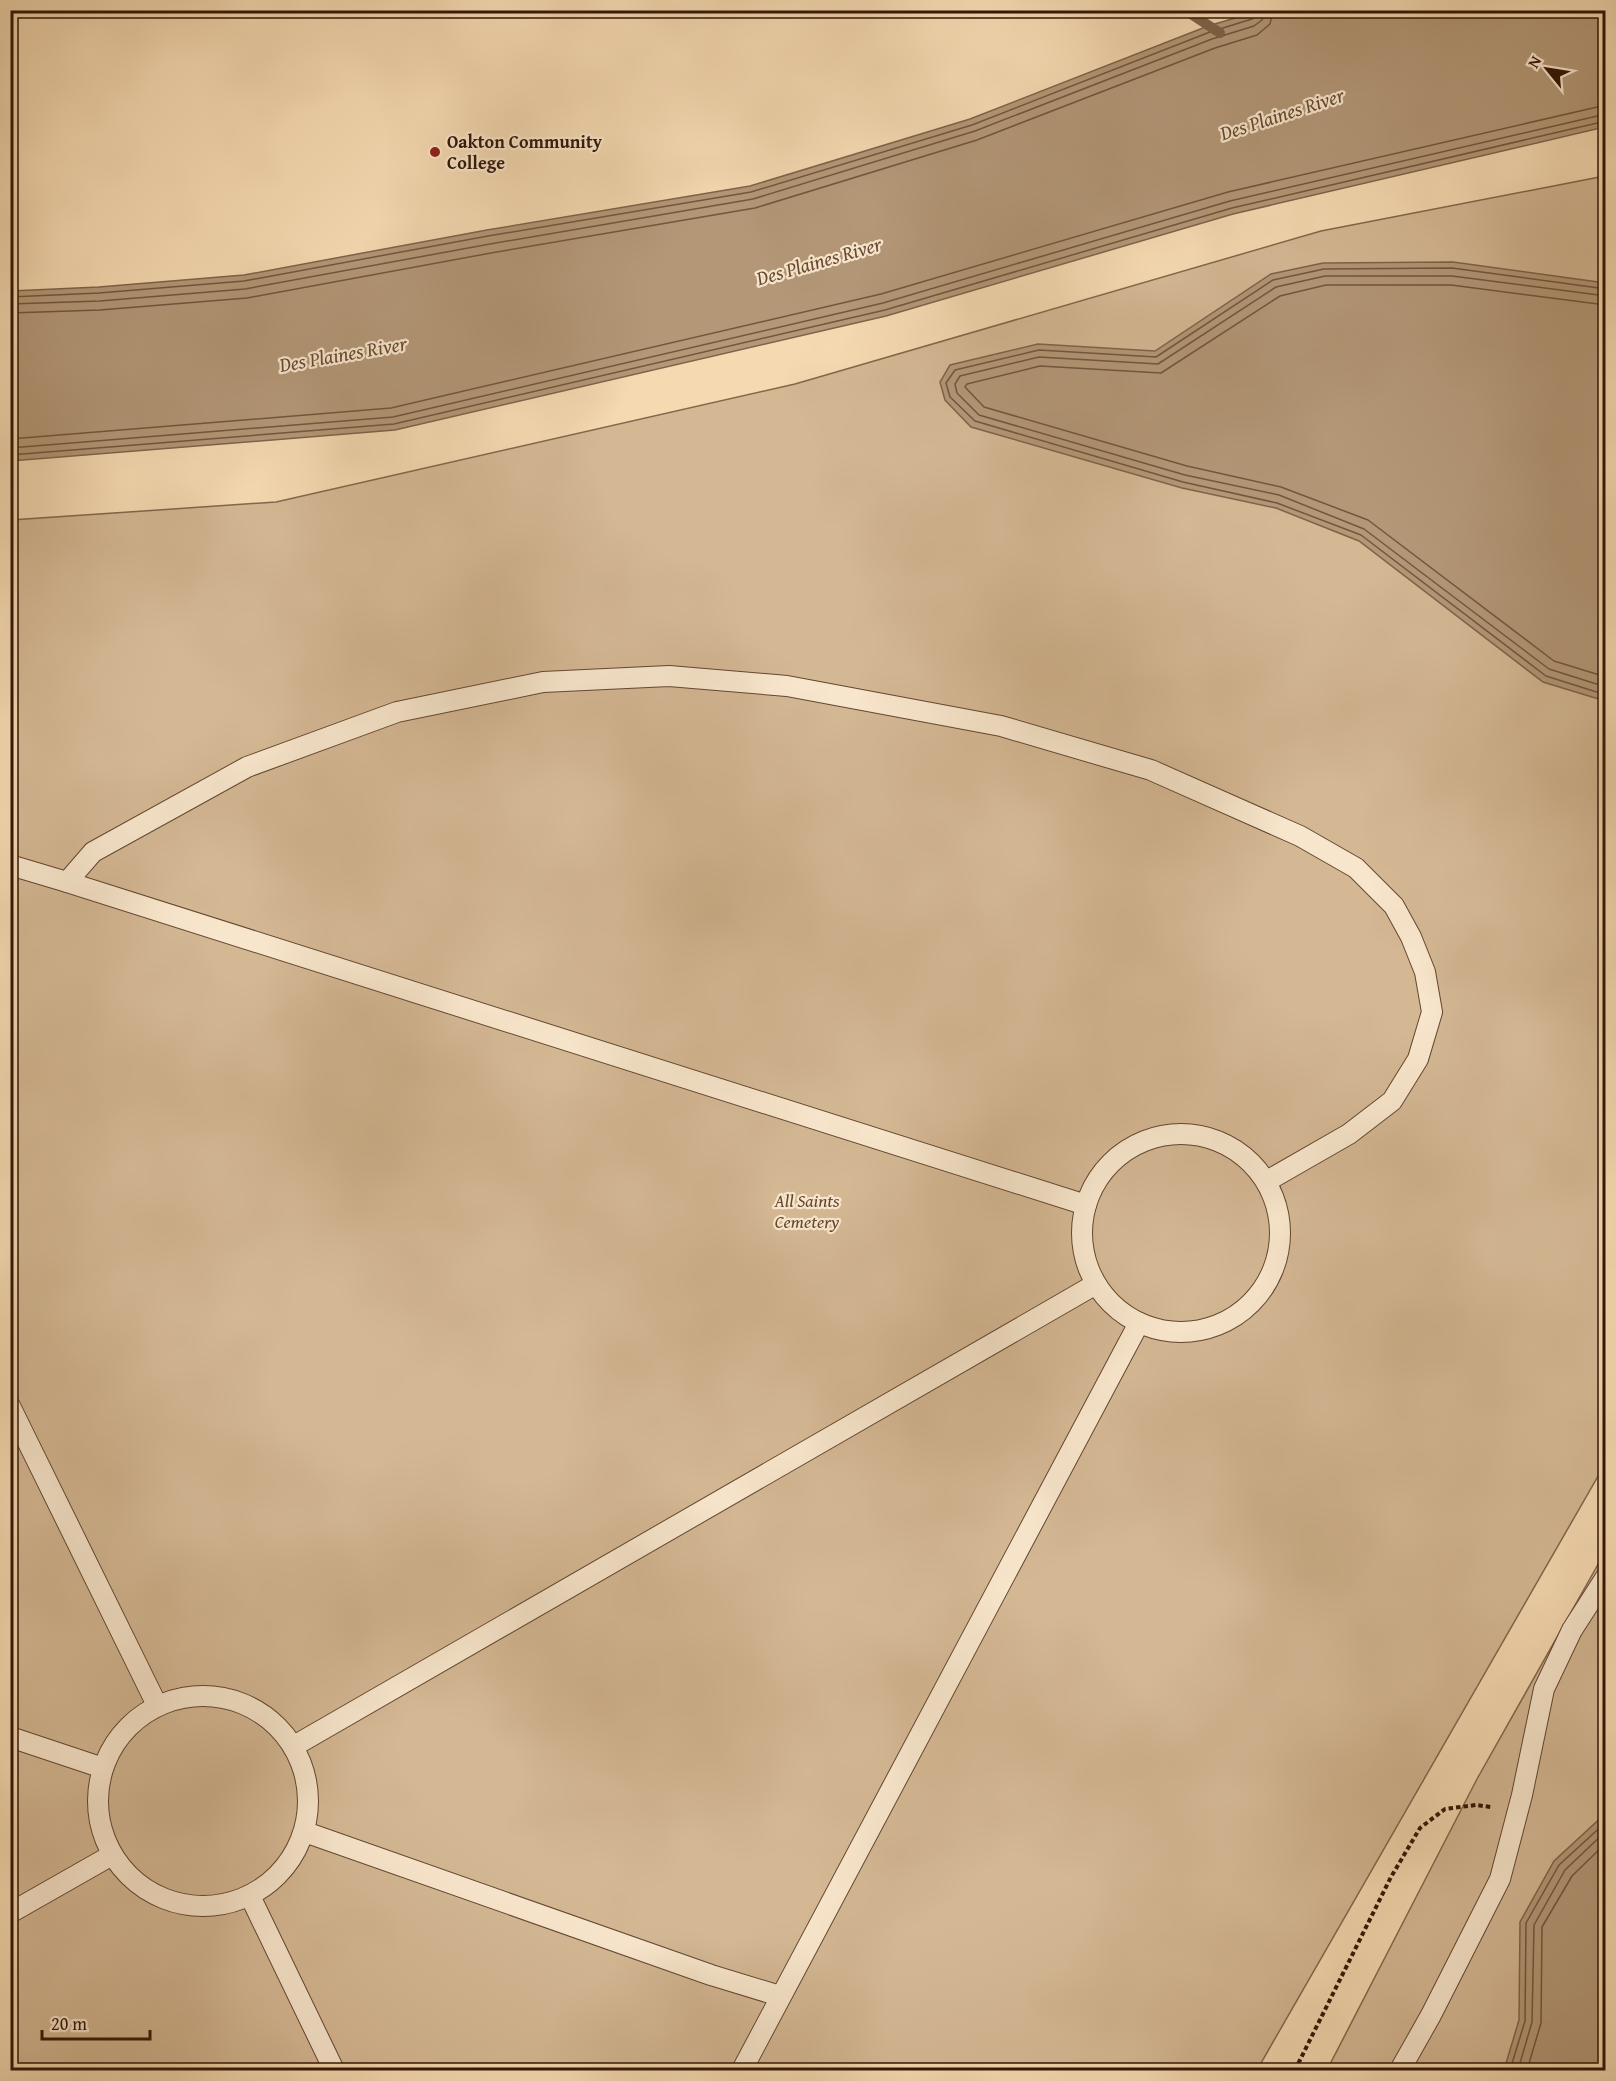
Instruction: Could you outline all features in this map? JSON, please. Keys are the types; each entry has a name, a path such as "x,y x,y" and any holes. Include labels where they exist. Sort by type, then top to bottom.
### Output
{"lane":[{"path":"67,882 93,852 247,767 397,712 543,682 669,676 787,686 1001,726 1151,770 1300,836 1356,868 1394,906 1411,937 1425,972 1432,1012 1418,1059 1392,1101 1349,1134 1267,1181"},
{"path":"10,866 67,882 1086,1205"},
{"path":"1169,1134 1197,1134 1225,1143 1248,1159 1267,1181 1279,1211 1280,1242 1272,1273 1255,1300 1230,1319 1201,1330 1169,1332 1139,1323 1114,1307 1096,1284 1085,1259 1082,1232 1086,1205 1098,1179 1117,1157 1141,1142 1169,1134"},
{"path":"294,1746 1096,1284"},
{"path":"742,2070 1139,1323"},
{"path":"10,1406 157,1705"},
{"path":"1400,2070 1431,2015 1500,1879 1518,1811 1544,1689 1572,1630 1605,1577"},
{"path":"219,1695 249,1704 275,1722 294,1746 306,1773 309,1803 305,1832 292,1858 274,1880 250,1896 220,1905 188,1906 158,1897 132,1880 112,1855 100,1827 97,1797 102,1768 115,1742 134,1721 157,1705 188,1696 219,1695"},
{"path":"10,1737 102,1768"},
{"path":"305,1832 711,1975 780,1996"},
{"path":"10,1913 112,1855"},
{"path":"250,1896 334,2070"}],"path":[{"path":"1295,2070 1391,1876 1420,1828 1445,1809 1476,1805 1518,1811"}],"green space":[{"name":"All Saints Cemetery","path":"1605,176 1605,1464 1257,2070 11,2070 11,520 276,502 795,384 1321,231"},
{"path":"1605,1552 1605,2070 1327,2070 1477,1779"}],"water":[{"name":"Des Plaines River","path":"1259,11 1605,11 1605,127 1233,214 886,316 395,430 11,461 11,291 99,287 244,275 487,230 750,186 970,119 1208,26"},
{"path":"1453,262 1605,283 1605,701 1543,682 1359,541 1276,508 1182,488 971,427 945,400 940,382 950,365 1038,344 1155,351 1271,274 1323,263"},
{"path":"1605,1814 1605,2070 1504,2070 1519,2020 1520,1922 1554,1861"}],"waterway":[{"path":"1185,10 1220,33"}],"place":[{"name":"Oakton Community College","path":"435,152"}]}
